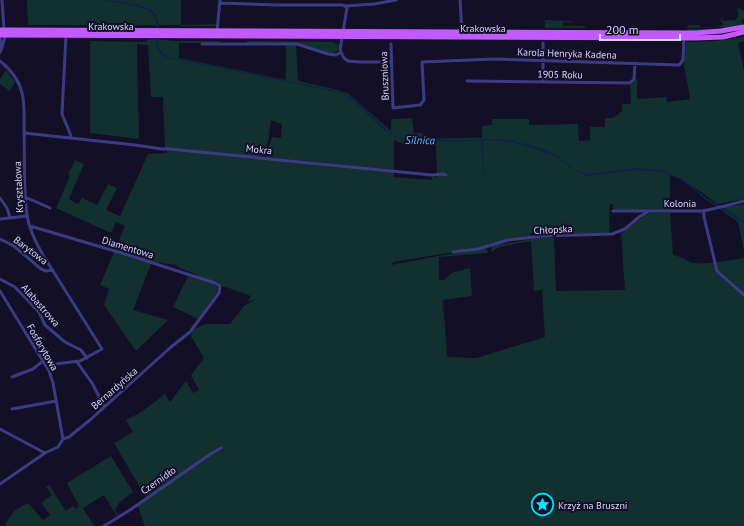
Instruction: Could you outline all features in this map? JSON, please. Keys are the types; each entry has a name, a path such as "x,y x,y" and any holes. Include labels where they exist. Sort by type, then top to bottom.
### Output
{"main road":[{"name":"Krakowska","path":"2,30 154,33 217,31 342,34 684,35 721,32 744,27"},
{"name":"Krakowska","path":"161,33 222,36 462,32 684,35 716,37 744,32"},
{"name":"Krakowska","path":"0,35 154,33"}],"street":[{"path":"2,0 2,30"},
{"path":"217,31 220,2 345,6 374,4 396,0"},
{"name":"Krakowska","path":"460,0 462,32"},
{"path":"345,6 346,8 340,53 344,58 348,60 391,62"},
{"path":"0,51 7,35"},
{"path":"66,35 62,114 71,136 70,138"},
{"name":"Karola Henryka Kadena","path":"393,108 420,106 422,104 424,100 422,62 494,59 680,64 683,60 684,35"},
{"path":"222,36 222,44"},
{"path":"0,38 0,51"},
{"path":"543,43 543,82"},
{"path":"202,44 297,44 328,54 336,55 340,53"},
{"name":"Bruszniowa","path":"391,44 393,108"},
{"name":"Kryształowa","path":"0,61 11,72 18,83 24,102 25,197 27,216 36,241 52,270 102,349 87,358"},
{"name":"1905 Roku","path":"467,82 630,83 634,79 634,63"},
{"name":"Mokra","path":"24,133 162,149 432,175 446,175"},
{"path":"25,197 50,208"},
{"path":"0,198 7,208 10,218"},
{"name":"Kolonia","path":"613,211 704,212 721,206 744,201"},
{"name":"Chłopska","path":"453,252 478,249 508,240 543,236 612,234 625,229 639,217 649,212"},
{"path":"704,212 717,271 744,295"},
{"path":"0,219 27,216"},
{"name":"Diamentowa","path":"30,226 125,254 215,283 220,286"},
{"name":"Barytowa","path":"0,239 14,246 41,269 46,271 52,270"},
{"name":"Alabastrowa","path":"0,280 14,287 39,312 45,325 65,342 81,350 87,358"},
{"name":"Bernardyńska","path":"0,484 45,453 58,447 63,439 69,437 190,332 219,293 220,286"},
{"name":"Fosforytowa","path":"0,291 45,363 53,381 63,439"},
{"path":"12,377 45,363 77,362 87,358"},
{"path":"77,362 92,383 104,406"},
{"path":"12,409 56,402"},
{"path":"0,429 45,453"},
{"name":"Czernidło","path":"104,526 221,448"}],"green space":[{"path":"27,0 181,0 181,25 216,24 216,26 28,25"},
{"path":"544,8 545,20 571,21 563,22 563,26 585,26 585,28 545,28"},
{"path":"740,8 744,11 744,18 742,21 731,26 741,22 744,23 740,26 710,31 689,31 687,29 718,29 728,27 686,28 689,25 700,25 700,27 717,27 723,25 720,21 737,21 719,20 723,18 723,20 736,20 736,18 738,18 738,10 736,10"},
{"path":"744,37 744,41 738,43 744,71 744,199 718,204 672,175 670,177 670,210 613,210 613,204 610,204 609,234 530,233 530,236 510,239 478,248 393,262 391,265 487,248 488,253 439,257 439,280 445,280 451,273 470,268 472,296 443,300 447,357 476,358 545,337 542,290 534,291 531,241 499,247 491,252 492,246 538,238 554,238 556,291 625,290 621,234 645,215 650,213 670,213 673,255 693,263 712,263 744,258 744,526 145,526 138,506 176,476 146,497 114,443 133,432 126,420 143,411 165,394 170,402 186,381 193,393 199,390 191,375 204,358 191,336 193,330 205,324 230,324 244,306 256,299 247,302 251,296 198,277 198,275 176,265 153,262 115,250 125,226 116,222 111,233 56,208 70,176 68,174 75,160 84,164 69,199 78,204 82,198 97,205 108,184 117,188 106,210 120,216 148,154 167,153 167,149 394,172 394,177 432,180 432,177 437,177 436,146 428,143 427,138 482,138 482,126 492,125 492,119 529,119 529,125 578,124 579,141 590,140 590,127 605,127 605,118 613,118 622,111 622,104 631,104 630,86 636,79 637,99 666,97 667,102 690,99 684,68 685,45 687,42 715,41"},
{"path":"153,39 176,41 220,41 218,43 179,43 179,58 286,80 286,45 296,45 298,81 349,94 391,131 391,119 412,118 414,133 423,133 422,143 404,144 394,140 394,170 265,157 272,137 281,138 282,124 271,120 264,157 165,148 163,97 151,97 148,45 137,44 139,139 90,133 90,41 147,42 147,40"},
{"path":"247,41 332,42 339,45 337,52 331,54 301,44 247,43"},
{"path":"6,70 15,82 10,91 0,84 0,79"},
{"path":"744,204 744,251 738,222 718,208"},
{"path":"114,252 151,264 133,310 168,320 136,351 104,305 109,289 100,285"},
{"path":"188,276 214,284 218,288 216,294 198,319 173,307"},
{"path":"111,456 133,492 119,503 115,510 118,515 133,506 117,516 104,495 83,508 94,526 6,526 6,523 15,510 28,503 43,520 50,515 41,503 52,495 46,487 49,485 66,511 73,506 76,509 79,506 67,483"}],"water":[{"name":"Silnica","path":"104,0 134,4 146,7 153,11 158,21 158,44 165,56 342,92 356,100 389,132 402,140 408,141 428,138 449,140 498,139 514,141 540,148 557,155 575,170 587,174 636,168 662,170 686,181 704,196 744,221 744,223 706,200 684,182 664,172 635,170 587,176 572,169 558,157 516,143 493,140 449,142 431,140 407,142 403,141 384,130 355,102 342,93 165,57 157,46 156,20 153,14 148,10 139,7"}],"waterway":[{"path":"482,141 484,178"}],"place":[{"name":"Krzyż na Bruszni","path":"542,505"}]}
